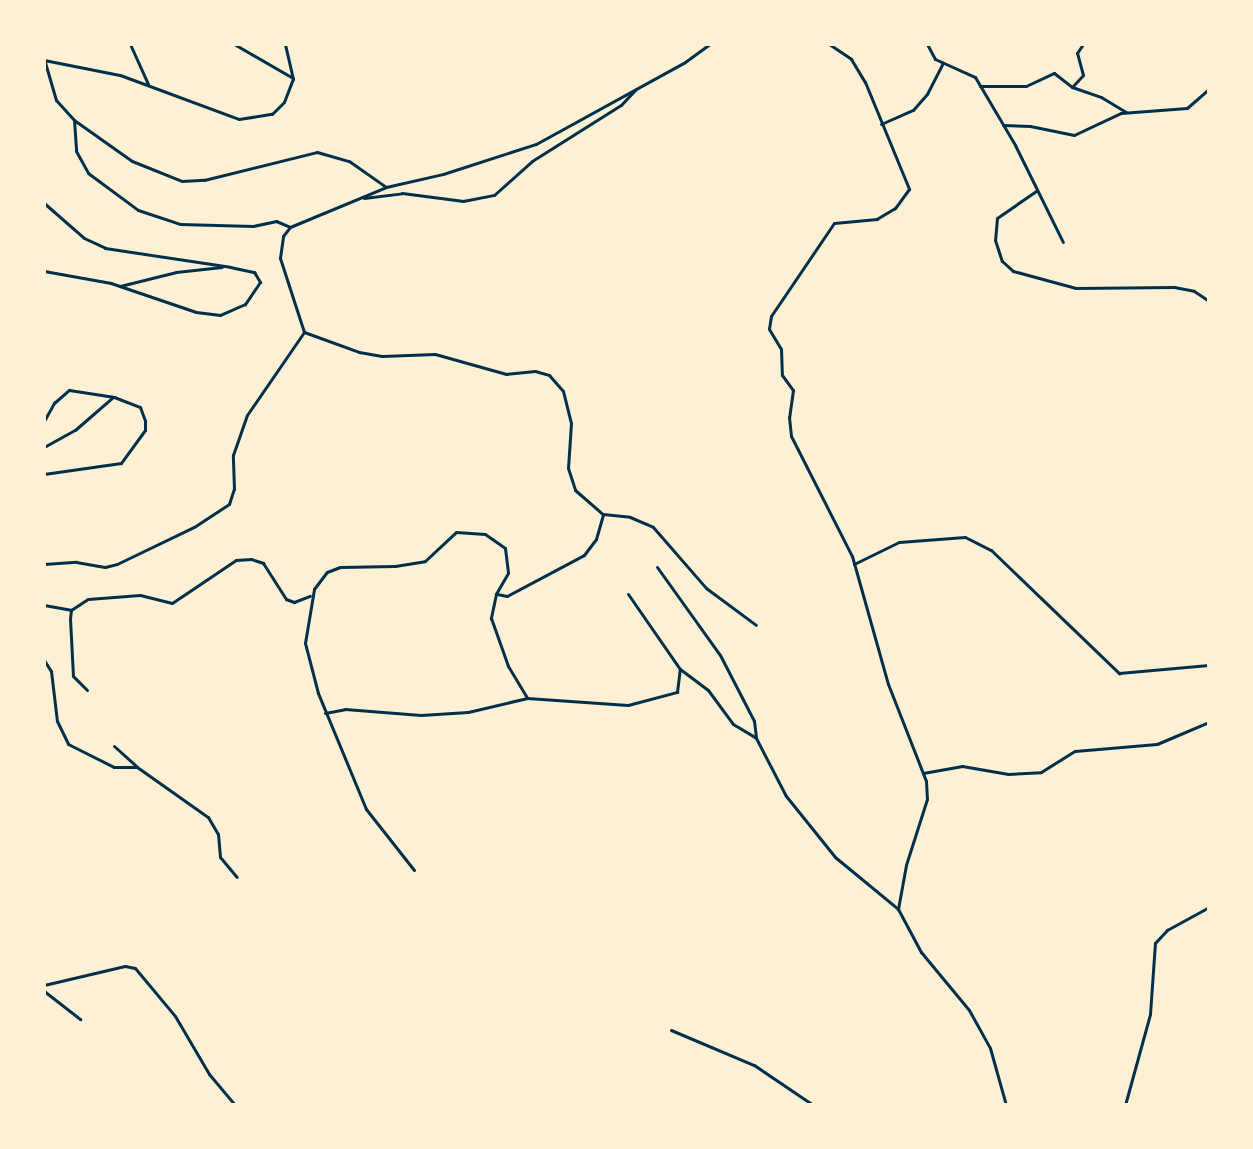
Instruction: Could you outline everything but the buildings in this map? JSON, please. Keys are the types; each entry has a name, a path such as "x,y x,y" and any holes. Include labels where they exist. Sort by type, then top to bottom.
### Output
{"street":[{"path":"130,44 148,84"},
{"path":"285,44 293,79 284,102 272,114 239,119 99,69 44,60 56,100 74,120 132,161 182,181 204,180 317,152 349,161 386,187"},
{"path":"304,332 280,258 283,236 290,227 386,187 443,174 536,144 710,44"},
{"path":"829,44 851,59 865,82 909,189 895,208 877,219 834,223 771,316 769,329 781,349 782,375 793,390 789,417 791,436 854,564 888,684 908,728 923,773 927,799 906,865 898,909"},
{"path":"927,44 931,55 975,77 1063,242"},
{"path":"1072,87 1083,75 1077,53 1083,44"},
{"path":"238,45 293,79"},
{"path":"881,124 913,110 927,94 943,63"},
{"path":"980,86 1026,86 1054,73 1072,87 1101,97 1126,112"},
{"path":"360,198 402,193 463,201 494,195 532,161 621,105 640,86"},
{"path":"1003,125 1030,126 1074,135 1126,112 1180,110 1209,89"},
{"path":"74,120 76,151 88,173 138,210 180,224 253,226 276,221 290,227"},
{"path":"1036,191 997,218 995,240 1002,261 1013,271 1076,288 1174,287 1194,291 1209,301"},
{"path":"44,203 84,238 105,248 254,272 260,282 245,304 220,315 196,312 120,286 44,271"},
{"path":"120,286 176,272 230,267"},
{"path":"304,332 359,352 382,356 435,354 506,374 535,371 549,375 563,391 571,423 568,468 572,482 582,496 603,514 630,517 653,527 706,588 756,625"},
{"path":"44,564 83,563 105,567 222,510 231,499 233,455 247,415 304,332"},
{"path":"44,421 54,403 69,390 114,397 140,407 144,413 145,430 127,458 111,467 44,474"},
{"path":"44,447 75,430 114,397"},
{"path":"496,594 507,596 584,555 596,539 603,514"},
{"path":"414,870 366,809 325,713 305,643 310,596 327,572 340,567 395,566 425,561 456,532 485,534 505,548 508,573 496,594 491,618 508,666 527,698"},
{"path":"854,564 899,542 965,537 991,550 1119,673 1209,665"},
{"path":"44,605 71,610 88,599 117,595 179,601 236,560 251,559 263,563 286,599 294,602 310,596"},
{"path":"657,567 720,655 754,721 756,738 786,796 835,857 898,909 921,952 977,1023 1001,1079 1006,1105"},
{"path":"628,594 680,669 708,690 733,724 756,738"},
{"path":"71,610 73,676 87,690"},
{"path":"44,660 51,671 57,721 68,744 114,767 137,767"},
{"path":"325,713 345,709 421,715 468,712 527,698 628,705 677,692 680,669"},
{"path":"923,773 962,766 1008,774 1041,772 1075,751 1157,744 1209,722"},
{"path":"114,746 137,767 208,817 218,834 220,857 237,877"},
{"path":"1125,1105 1150,1014 1155,943 1167,930 1209,907"},
{"path":"44,985 125,966 135,968 175,1016 209,1074 235,1105"},
{"path":"44,991 80,1019"},
{"path":"671,1030 754,1065 813,1105"}]}
